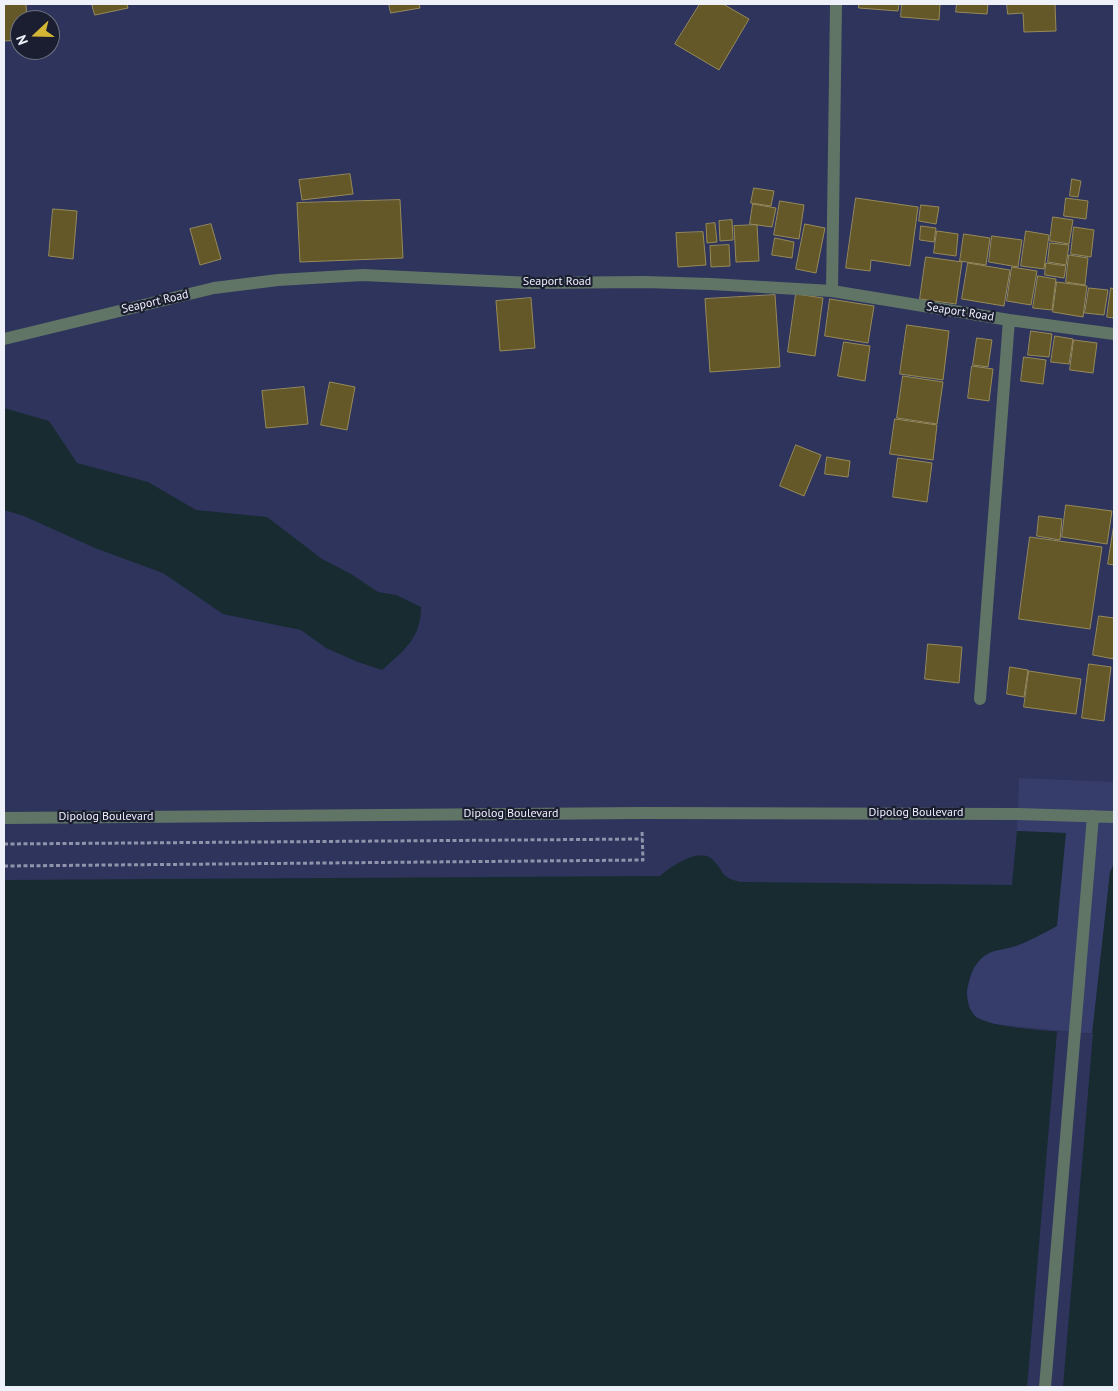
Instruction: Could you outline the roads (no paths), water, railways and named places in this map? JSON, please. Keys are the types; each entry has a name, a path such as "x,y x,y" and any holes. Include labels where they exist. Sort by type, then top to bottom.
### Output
{"street":[{"path":"832,291 836,4"},
{"name":"Seaport Road","path":"4,339 214,288 278,280 364,275 531,283 644,282 710,284 832,291 1009,320 1114,334"},
{"path":"980,699 1009,320"},
{"name":"Dipolog Boulevard","path":"4,818 843,812 1114,817"},
{"path":"1045,1387 1093,816"}]}
